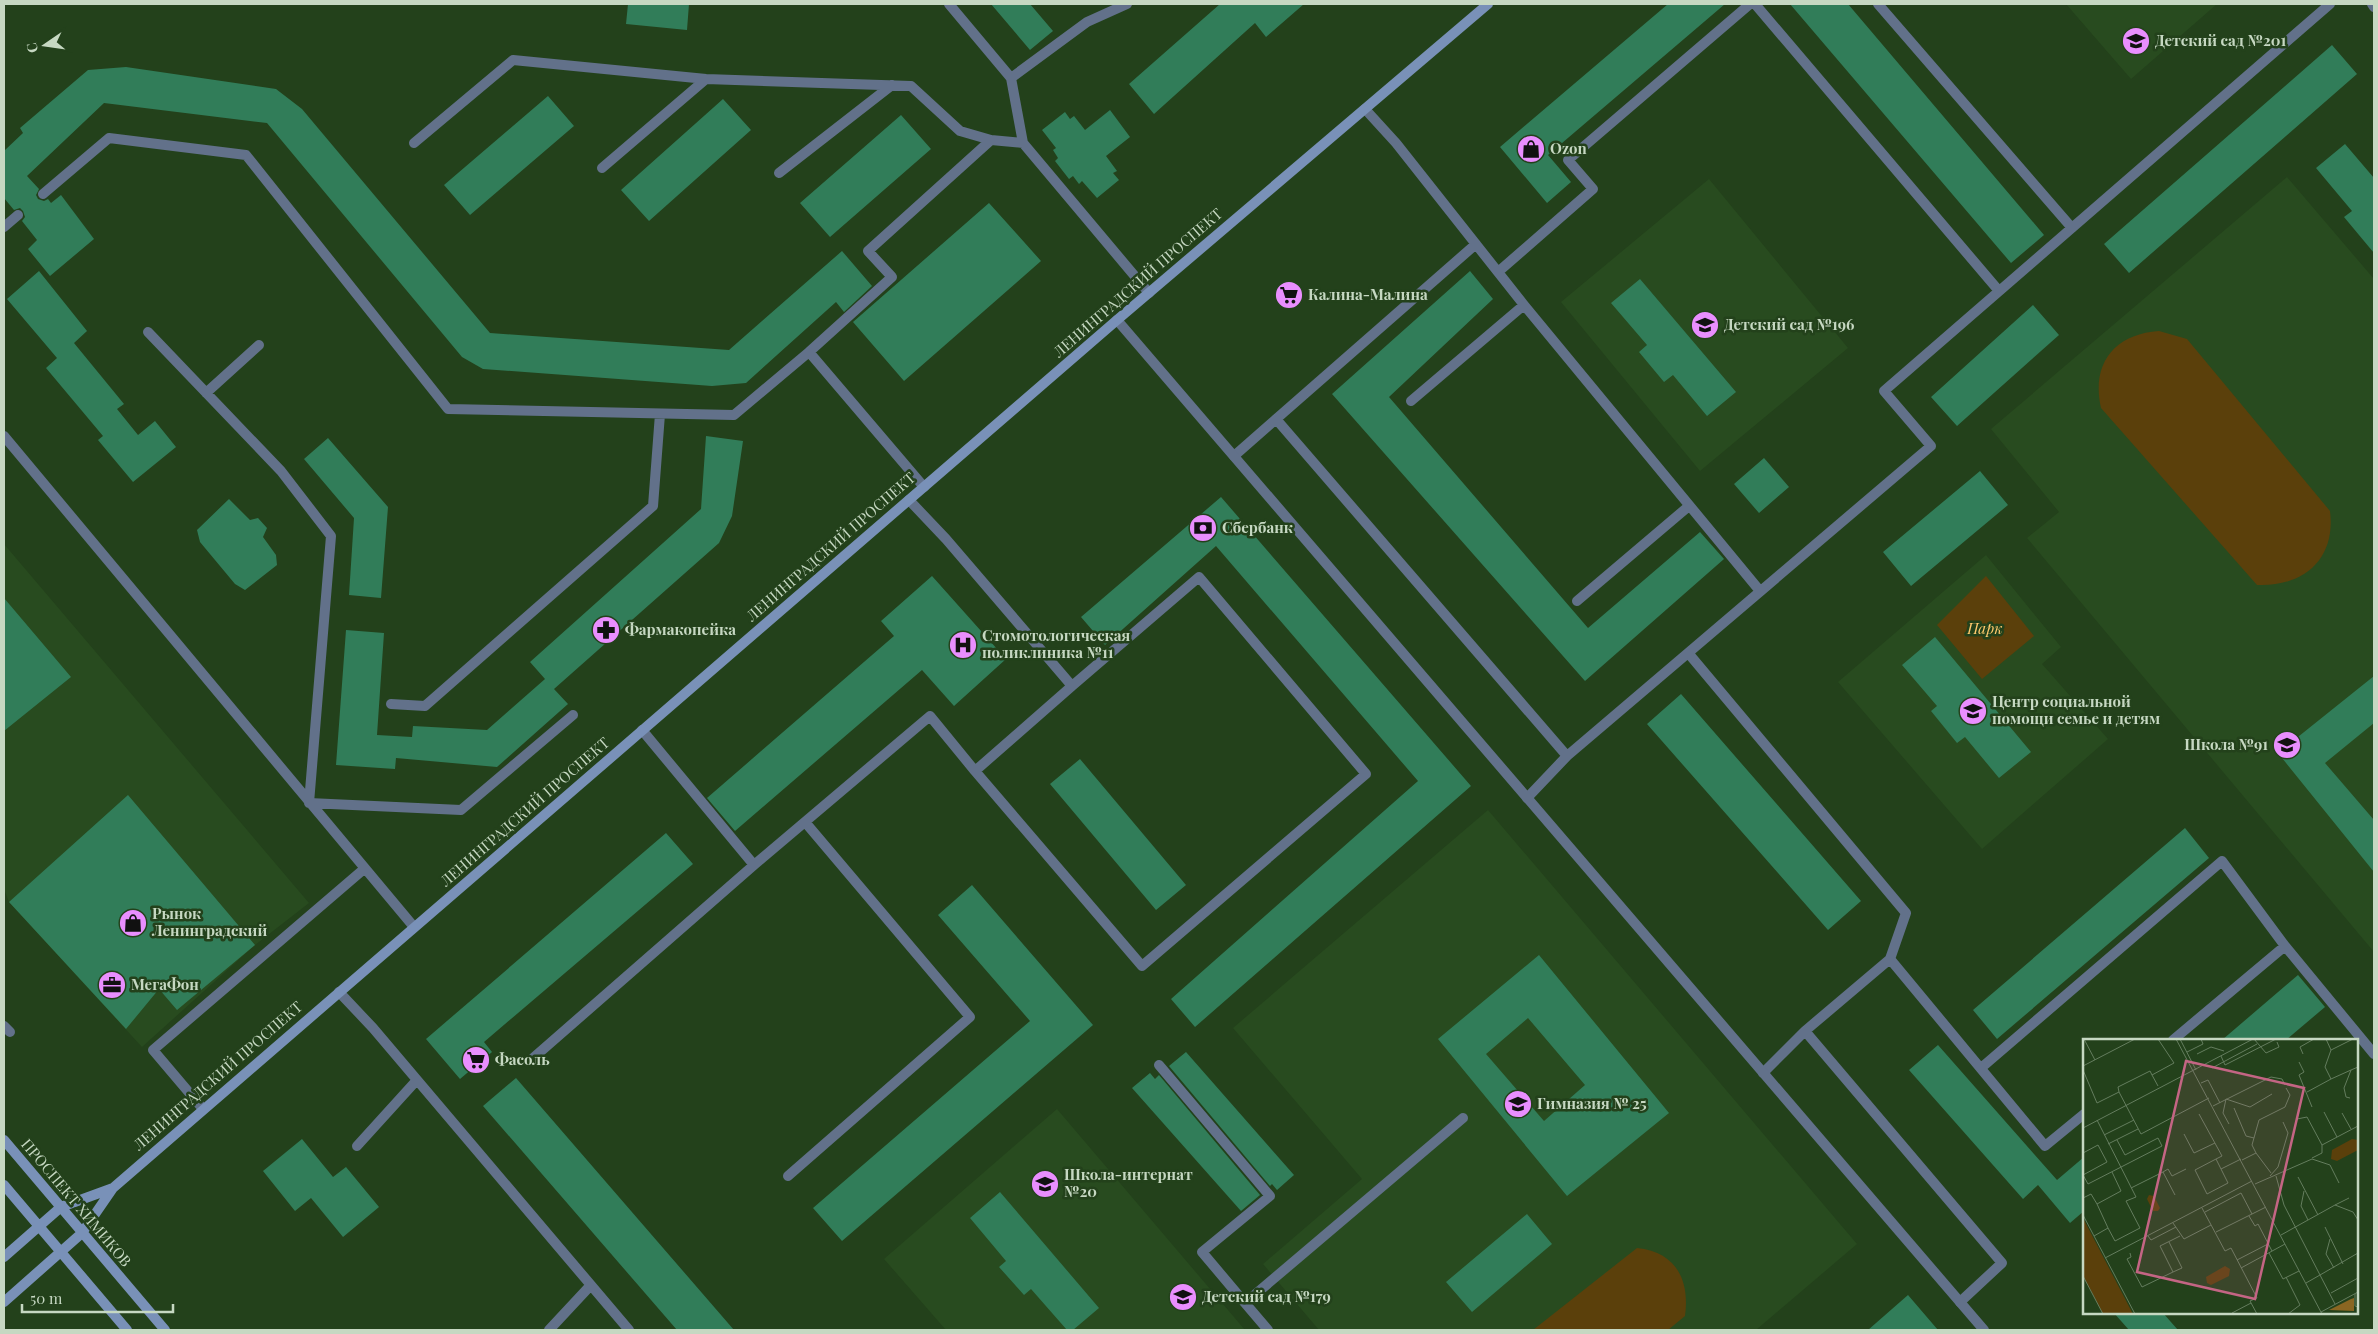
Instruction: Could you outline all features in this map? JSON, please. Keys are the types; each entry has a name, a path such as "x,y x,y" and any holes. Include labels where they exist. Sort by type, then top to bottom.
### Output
{"main road":[{"name":"ЛЕНИНГРАДСКИЙ ПРОСПЕКТ","path":"4,1302 82,1233 113,1188 203,1109 1117,320 1488,4"},
{"name":"ПРОСПЕКТ ХИМИКОВ","path":"4,1140 165,1330"},
{"path":"4,1184 127,1330"},
{"path":"4,1257 61,1207 113,1188"}],"street":[{"path":"949,4 1012,78 1023,143 1150,292"},
{"path":"1012,78 1087,22 1127,4"},
{"path":"1498,272 1593,189 1568,160 1750,4"},
{"path":"1755,4 1999,291"},
{"path":"1878,4 2072,228"},
{"path":"1527,798 1567,756 1931,446 1884,391 2330,4"},
{"path":"414,143 513,60 706,79 911,86 960,131 991,140 1023,143"},
{"path":"602,168 706,79"},
{"path":"779,174 892,85"},
{"path":"1365,109 1396,143 1524,305 1760,591"},
{"path":"43,194 109,138 246,155 448,409 734,415 809,352 892,277 868,251 991,140"},
{"path":"4,227 18,215"},
{"path":"1234,456 1476,244"},
{"path":"1411,401 1524,305"},
{"path":"1117,320 1984,1330"},
{"path":"148,332 281,471 331,536 309,803"},
{"path":"206,393 259,346"},
{"path":"809,352 924,487"},
{"path":"391,704 425,706 653,506 660,414"},
{"path":"1276,419 1567,756"},
{"path":"4,436 414,927"},
{"path":"909,500 946,539 1072,686"},
{"path":"1577,600 1690,506"},
{"path":"532,1059 754,865 930,716 1142,966 1366,774 1199,578 976,770"},
{"path":"1689,654 1906,913 1890,959 1805,1031 1763,1073"},
{"path":"309,803 461,810 573,715"},
{"path":"642,730 754,865"},
{"path":"788,1176 970,1017 805,822"},
{"path":"1981,1068 2222,861 2285,946 2374,1054"},
{"path":"203,1109 153,1050 364,869"},
{"path":"2173,1039 2285,946"},
{"path":"1890,959 2046,1146 2083,1115"},
{"path":"339,992 374,1028 416,1081 629,1330"},
{"path":"1805,1031 2002,1263 1960,1302"},
{"path":"1159,1065 1270,1196 1202,1252 1268,1330"},
{"path":"357,1146 416,1081"},
{"path":"1245,1303 1463,1118"},
{"path":"549,1330 590,1286"}],"shaded area":[{"name":"Детский сад №201","path":"2066,4 2217,4 2131,79"},
{"name":"Школа №91","path":"2287,177 2374,279 2374,952 2027,538 2059,512 1991,429"},
{"name":"Детский сад №196","path":"1709,179 1848,348 1700,471 1561,302"},
{"path":"4,544 309,903 255,945 142,1047 9,902 4,889"},
{"name":"Центр социальной помощи семье и детям","path":"1986,555 2061,647 2042,664 2108,739 1982,849 1838,682"},
{"name":"Гимназия № 25","path":"1488,810 1857,1244 1756,1330 1319,1330 1263,1264 1362,1179 1233,1028"},
{"name":"Школа-интернат №20","path":"1057,1109 1245,1330 946,1330 884,1259"}],"green space":[{"path":"2159,331 2187,339 2330,511 2331,528 2328,543 2322,556 2313,567 2302,575 2289,581 2257,585 2101,408 2100,378 2103,365 2109,354 2118,345 2130,338 2143,333"},
{"name":"Парк","path":"1986,576 2034,636 1982,679 1937,625"},
{"path":"1637,1248 1662,1255 1678,1270 1682,1280 1686,1303 1685,1316 1668,1330 1533,1330"}],"building":[{"path":"628,4 689,4 687,30 626,24"},
{"path":"991,4 1030,4 1053,31 1030,50"},
{"path":"1220,4 1304,4 1266,37 1255,23 1154,114 1129,84"},
{"path":"1668,4 1725,4 1548,155 1571,182 1547,203 1500,147"},
{"path":"1790,4 1848,4 2044,235 2011,263"},
{"path":"2332,45 2357,74 2129,273 2104,244"},
{"path":"126,67 276,89 302,109 490,333 729,350 842,251 872,286 844,312 836,302 746,383 712,386 483,369 462,357 267,123 104,103 27,176 39,189 36,195 38,199 44,201 48,199 51,203 61,195 94,239 50,276 28,249 37,240 22,221 25,217 23,211 20,208 14,210 4,198 4,151 23,133 20,128 88,70"},
{"path":"548,96 574,126 470,215 444,185"},
{"path":"723,99 751,130 649,221 621,190"},
{"path":"1110,110 1130,137 1106,156 1117,171 1113,173 1119,180 1097,198 1082,181 1079,184 1073,176 1069,179 1055,161 1058,158 1053,150 1056,148 1042,130 1065,112 1070,119 1074,116 1085,130"},
{"path":"901,115 931,149 830,237 800,203"},
{"path":"2345,144 2374,178 2374,253 2344,217 2352,211 2316,168"},
{"path":"989,203 1041,261 904,381 853,322"},
{"path":"39,271 87,331 74,343 124,404 117,409 138,435 155,421 176,447 133,482 98,440 103,436 46,368 57,358 7,299"},
{"path":"1470,271 1493,299 1389,397 1588,628 1700,532 1724,559 1585,681 1332,394"},
{"path":"1640,279 1736,392 1707,416 1673,375 1664,382 1639,352 1647,345 1611,303"},
{"path":"2033,305 2059,335 1957,426 1931,397"},
{"path":"706,436 743,441 732,516 719,543 554,689 568,704 497,767 396,758 395,769 336,765 346,630 384,633 377,735 412,737 413,726 487,730 545,679 530,662 701,509"},
{"path":"328,438 388,507 381,598 349,595 354,518 304,459"},
{"path":"1764,458 1789,487 1759,513 1734,484"},
{"path":"1980,471 2008,505 1911,586 1883,552"},
{"path":"1221,497 1471,786 1195,1027 1171,999 1418,781 1216,546 1105,645 1081,617"},
{"path":"229,499 250,520 258,518 267,528 263,537 276,555 277,565 245,590 235,584 200,542 197,530"},
{"path":"932,576 1006,659 954,706 922,670 735,831 707,798 894,636 881,621"},
{"path":"4,598 71,677 4,731"},
{"path":"1935,637 2031,752 1999,778 1965,737 1957,743 1931,711 1937,706 1902,665"},
{"path":"2374,676 2374,723 2325,763 2374,820 2374,872 2278,753"},
{"path":"1681,694 1861,901 1828,930 1647,724"},
{"path":"1080,759 1186,885 1156,910 1050,784"},
{"name":"Рынок Ленинградский","path":"128,795 255,945 177,1010 159,989 126,1029 9,902"},
{"path":"2185,828 2209,858 1997,1039 1973,1010"},
{"path":"666,833 693,864 484,1042 492,1052 460,1079 426,1039"},
{"path":"972,885 1093,1025 842,1241 813,1208 1030,1021 938,915"},
{"path":"1539,955 1669,1113 1567,1196 1438,1039","holes":["1528,1018 1585,1085 1544,1121 1486,1054"]},
{"path":"2298,975 2325,1007 2287,1039 2223,1039"},
{"path":"1938,1045 2057,1180 2083,1158 2083,1212 2070,1223 2038,1185 2023,1199 1909,1070"},
{"path":"1186,1052 1294,1175 1277,1190 1272,1184 1270,1186 1169,1066"},
{"path":"1150,1073 1155,1079 1159,1075 1260,1195 1241,1211 1132,1088"},
{"path":"516,1078 734,1330 677,1330 483,1106"},
{"path":"302,1139 333,1177 346,1167 379,1207 343,1237 311,1198 295,1211 263,1171"},
{"path":"1000,1192 1099,1308 1073,1330 1067,1330 1031,1289 1024,1295 999,1267 1006,1261 970,1218"},
{"path":"1527,1214 1552,1244 1472,1312 1446,1282"},
{"path":"1908,1295 1938,1330 1868,1330"},
{"path":"2115,1314 2164,1314 2178,1330 2129,1330"}],"place":[{"name":"Детский сад №201","path":"2136,41"},
{"name":"Ozon","path":"1531,149"},
{"name":"Калина-Малина","path":"1289,295"},
{"name":"Детский сад №196","path":"1705,325"},
{"name":"Сбербанк","path":"1203,528"},
{"name":"Фармакопейка","path":"606,630"},
{"name":"Стомотологическая поликлиника №11","path":"963,645"},
{"name":"Центр социальной помощи семье и детям","path":"1973,711"},
{"name":"Школа №91","path":"2287,745"},
{"name":"Рынок Ленинградский","path":"133,923"},
{"name":"МегаФон","path":"112,985"},
{"name":"Фасоль","path":"476,1060"},
{"name":"Гимназия № 25","path":"1518,1104"},
{"name":"Школа-интернат №20","path":"1045,1184"},
{"name":"Детский сад №179","path":"1183,1297"}]}
